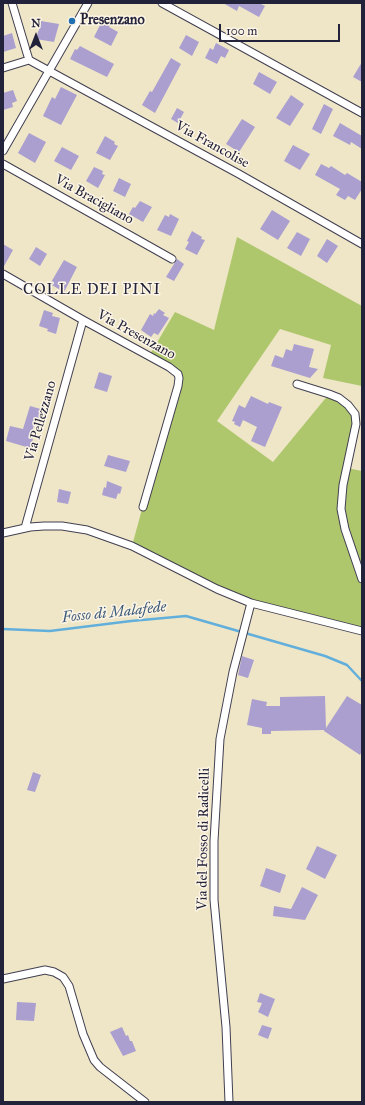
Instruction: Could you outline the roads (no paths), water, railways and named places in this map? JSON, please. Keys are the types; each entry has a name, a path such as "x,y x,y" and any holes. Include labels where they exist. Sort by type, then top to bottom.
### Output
{"street":[{"path":"3,68 29,60 12,3"},
{"path":"3,151 88,3"},
{"path":"162,3 362,113"},
{"name":"Via Francolise","path":"29,60 238,174 362,244"},
{"name":"Via Bracigliano","path":"3,164 172,259"},
{"name":"Via Presenzano","path":"3,274 169,367 179,376 178,386 143,507"},
{"name":"Via Pellezzano","path":"25,528 83,320"},
{"path":"296,384 340,398 355,414 356,424 343,484 341,509 345,529 362,579"},
{"path":"3,533 25,528 44,526 79,528 132,546 217,589 251,603 362,631"},
{"name":"Via del Fosso di Radicelli","path":"229,1102 226,1027 214,900 214,841 220,739 233,672 251,603"},
{"path":"3,979 45,970 54,972 63,977 70,988 83,1034 94,1060 100,1067 145,1102"}],"waterway":[{"name":"Fosso di Malafede","path":"3,629 50,631 186,616 325,656 347,665 362,681"}],"place":[{"name":"Presenzano","path":"72,21"}],"district":[{"name":"COLLE DEI PINI","path":"92,290"}]}
